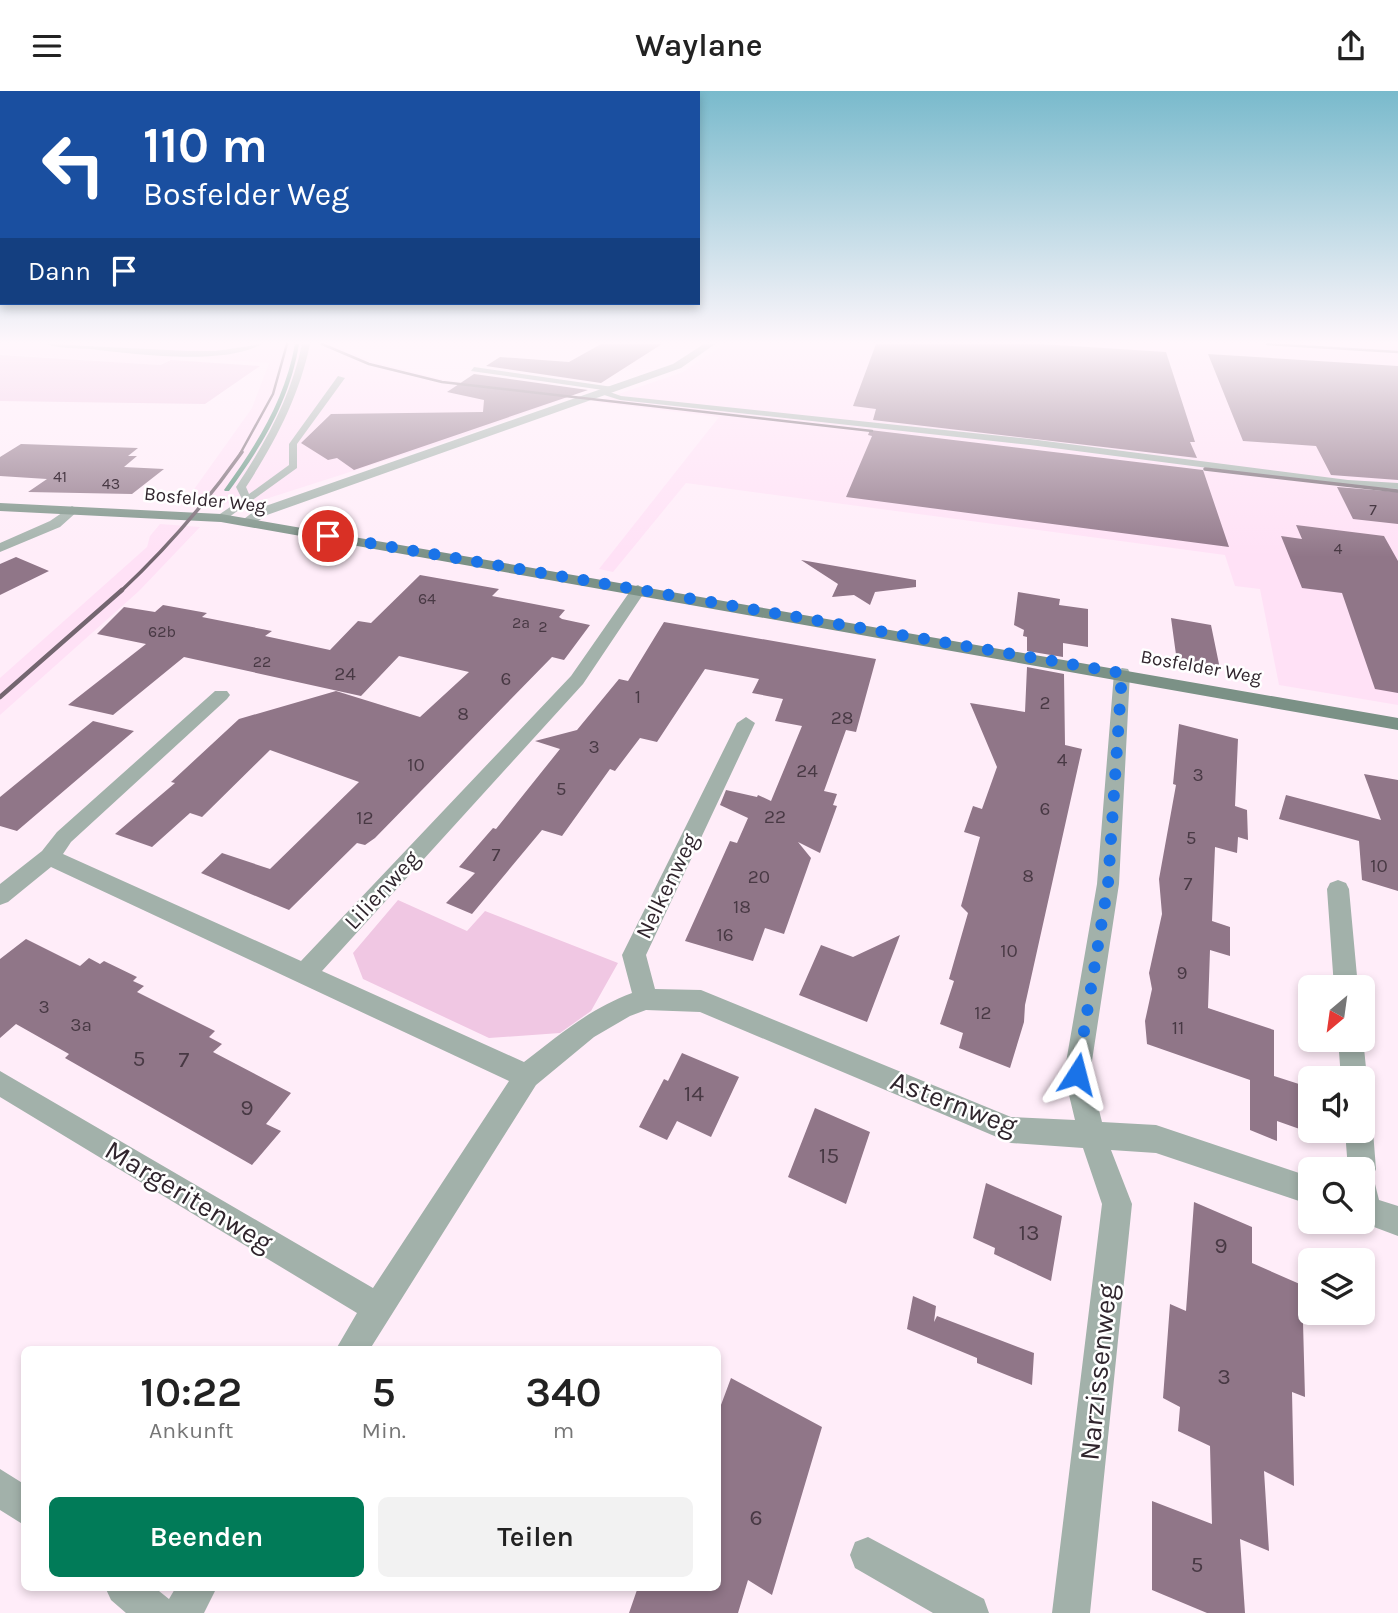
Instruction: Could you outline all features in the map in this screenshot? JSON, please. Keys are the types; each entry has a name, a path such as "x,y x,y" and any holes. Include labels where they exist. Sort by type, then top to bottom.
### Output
{"street":[{"path":"247,522 262,512 538,415"},
{"name":"Bosfelder Weg","path":"0,506 221,517 1122,673 1398,724"},
{"path":"0,548 55,524 72,510"},
{"name":"Lilienweg","path":"304,974 577,680 638,590"},
{"name":"Narzissenweg","path":"1072,1613 1117,1204 1092,1136 1077,1074 1108,884 1122,673"},
{"path":"0,896 49,857 64,837 221,695"},
{"name":"Nelkenweg","path":"646,999 634,955 746,723"},
{"path":"49,857 527,1076"},
{"path":"1338,889 1345,975"},
{"path":"354,1346 527,1076 585,1029 621,1008 646,999"},
{"name":"Asternweg","path":"646,999 701,1001 1011,1130 1156,1139 1298,1187"},
{"name":"Margeritenweg","path":"0,1083 379,1309"},
{"path":"1375,1208 1398,1221"},
{"path":"0,1487 21,1504"},
{"path":"868,1555 970,1613"},
{"path":"129,1591 156,1613"},
{"path":"181,1613 195,1591"}],"lane":[{"path":"247,500 242,487 283,415"},
{"path":"221,517 294,465 293,444 314,415"},
{"path":"781,415 1016,440 1348,483 1398,486"}],"shaded area":[{"path":"247,415 520,415 250,504 185,502"},
{"path":"703,415 1398,415 1398,705 1279,685 1260,589 1235,586 1225,555 686,483 613,572 599,569 719,417"},
{"path":"160,524 200,527 139,591 0,715 0,678 147,547 150,536"},
{"path":"398,900 467,931 485,911 618,963 591,1011 560,1033 489,1038 363,979 353,953"}],"building":[{"path":"330,415 515,415 354,470 337,458 328,460 301,443"},
{"path":"874,415 1186,415 1195,442 1190,442 1197,458 873,420"},
{"path":"1233,415 1398,415 1398,480 1331,475 1316,446 1243,441"},
{"path":"870,430 1203,470 1229,547 846,497 872,436 868,435"},
{"path":"21,444 138,448 128,456 137,456 124,467 164,469 132,494 28,492 47,479 0,476 0,457"},
{"path":"1337,487 1398,492 1398,524 1353,519"},
{"path":"1296,525 1384,536 1398,561 1398,693 1375,689 1342,593 1302,588 1281,536 1302,539"},
{"path":"16,557 49,571 0,595 0,564"},
{"path":"801,560 916,580 916,587 875,592 870,605 854,595 832,597 838,584"},
{"path":"420,575 499,589 492,596 565,610 559,617 562,619 590,625 564,660 552,657 375,838 365,845 357,843 289,910 201,873 222,853 270,869 359,782 270,750 202,817 190,813 152,847 115,834 175,783 171,782 239,719 336,691 420,717 469,672 399,656 361,696 184,657 113,715 68,705 146,644 97,634 124,607 155,612 163,605 207,613 202,617 272,631 265,636 330,650 358,621 371,623"},
{"path":"1018,592 1060,599 1059,605 1088,609 1088,647 1063,643 1063,657 1027,651 1024,630 1014,625"},
{"path":"1171,618 1211,625 1220,669 1177,662"},
{"path":"664,622 876,659 856,732 846,730 824,791 837,794 833,805 837,806 820,853 798,842 811,858 784,934 765,928 753,961 685,941 730,841 737,843 748,818 720,805 726,790 757,797 758,795 771,801 802,726 775,721 783,699 752,693 759,679 705,669 657,742 640,738 615,771 610,769 562,836 542,830 472,914 446,903 475,873 459,867 493,828 496,829 560,749 535,741 577,730 619,679 628,681"},
{"path":"1027,667 1064,674 1065,745 1082,749 1025,1005 1024,1022 1010,1068 959,1048 963,1033 940,1024 954,981 949,979 968,913 961,906 980,837 964,832 973,806 982,809 997,767 970,703 1025,712"},
{"path":"93,721 134,731 17,831 0,826 0,797"},
{"path":"1179,724 1238,739 1235,806 1247,810 1248,840 1238,837 1237,853 1215,847 1212,921 1230,927 1230,956 1210,950 1208,1008 1274,1030 1274,1076 1298,1084 1298,1128 1277,1121 1277,1141 1250,1130 1250,1080 1147,1044 1145,1021 1152,989 1149,973 1162,914 1159,879 1176,785 1173,784"},
{"path":"1364,774 1398,780 1398,891 1362,880 1359,841 1279,819 1286,795 1381,820"},
{"path":"900,935 867,1022 799,995 821,945 853,957"},
{"path":"26,939 80,966 89,958 100,964 104,961 137,977 133,981 144,986 137,992 215,1031 209,1037 222,1044 213,1052 291,1093 266,1124 281,1131 252,1165 65,1058 69,1054 16,1024 0,1038 0,959"},
{"path":"682,1053 739,1077 711,1137 677,1121 667,1140 639,1127 664,1079 668,1081"},
{"path":"815,1108 870,1132 846,1204 788,1177"},
{"path":"986,1183 1062,1216 1051,1281 994,1254 995,1248 973,1238"},
{"path":"1194,1202 1252,1227 1252,1263 1298,1283 1298,1325 1303,1325 1305,1397 1292,1392 1294,1486 1264,1471 1269,1551 1240,1539 1245,1613 1207,1613 1152,1590 1152,1501 1212,1524 1210,1446 1178,1431 1180,1407 1163,1398 1170,1304 1186,1311"},
{"path":"913,1296 936,1306 934,1322 937,1316 1034,1353 1032,1385 977,1363 977,1358 907,1329"},
{"path":"731,1378 822,1427 772,1595 748,1580 738,1613 629,1613 637,1591 721,1591 721,1405"}],"waterway":[{"path":"227,490 251,457 275,415"}],"railway":[{"path":"240,454 261,415"},
{"path":"732,415 872,431"},
{"path":"122,590 185,525 242,452"},
{"path":"1205,469 1398,491"},
{"path":"0,697 122,590"}],"route":[{"path":"328,536 1122,673 1108,884 1077,1074"}]}
